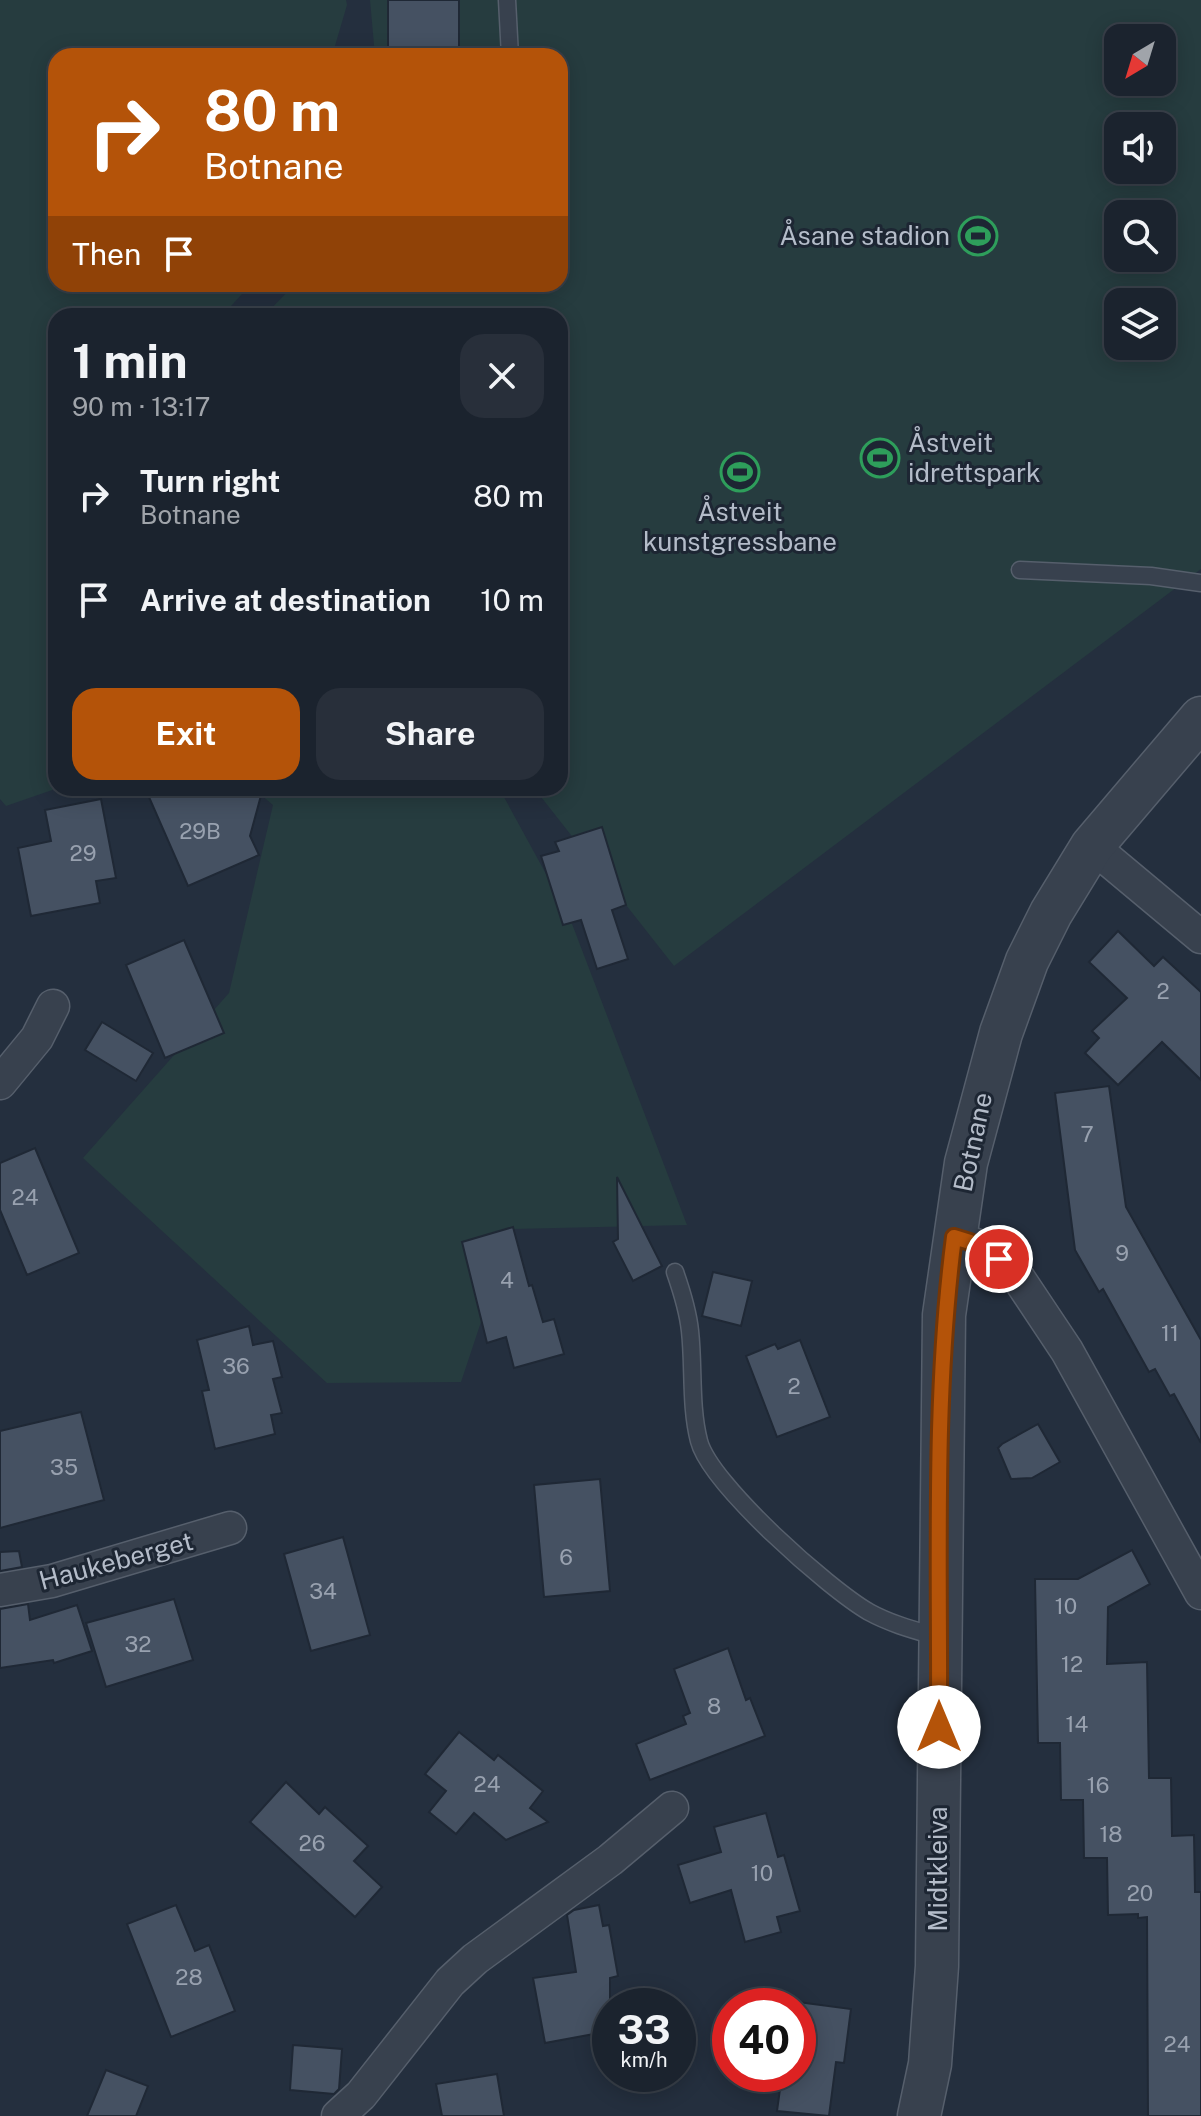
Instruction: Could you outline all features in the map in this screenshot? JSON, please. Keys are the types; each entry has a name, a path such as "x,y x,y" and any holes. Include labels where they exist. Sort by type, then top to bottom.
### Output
{"street":[{"name":"Botnane","path":"954,1237 966,1163 1001,1033 1027,961 1051,913 1092,846 1201,718"},
{"path":"1092,846 1201,937"},
{"path":"0,1083 37,1038 53,1006"},
{"path":"954,1237 981,1247 999,1259 1019,1279 1067,1351 1201,1593"},
{"name":"Midtkleiva","path":"919,2116 930,2064 937,1966 944,1315 954,1237"},
{"name":"Haukeberget","path":"0,1590 52,1581 230,1528"},
{"path":"338,2116 361,2095 450,1982 475,1959 610,1860 672,1808"}],"lane":[{"path":"507,0 510,48"},
{"path":"1020,570 1151,576 1201,583"},
{"path":"675,1272 686,1304 699,1442 711,1468 732,1493 837,1590 894,1625 939,1637"}],"green space":[{"path":"0,0 346,0 334,48 48,48 48,292 244,292 229,308 48,308 48,791 6,806 0,799"},
{"name":"Åstveit idrettspark","path":"370,0 1201,0 1201,569 674,966 540,796 568,796 568,308 272,308 287,292 568,292 568,48 374,48"},
{"path":"262,796 503,796 569,916 687,1225 512,1229 461,1382 327,1383 83,1158 229,993 273,805"}],"building":[{"path":"388,0 459,0 459,48 388,48"},
{"path":"149,796 261,796 250,836 259,855 188,886"},
{"path":"101,799 116,878 96,881 100,903 31,916 18,848 51,841 45,810"},
{"path":"602,827 626,905 612,910 628,959 597,969 581,920 563,925 541,856 559,851 555,842"},
{"path":"1118,931 1154,966 1163,957 1201,992 1201,1080 1162,1042 1118,1085 1085,1053 1099,1038 1092,1031 1127,998 1089,962"},
{"path":"184,940 224,1033 165,1058 126,965"},
{"path":"102,1022 153,1053 136,1081 85,1050"},
{"path":"1109,1086 1126,1207 1201,1340 1201,1443 1174,1394 1170,1396 1155,1369 1149,1372 1103,1289 1099,1292 1075,1250 1055,1093"},
{"path":"35,1148 79,1253 27,1275 0,1210 0,1163"},
{"path":"617,1177 662,1266 633,1281 613,1242 618,1239"},
{"path":"513,1227 529,1286 532,1285 543,1322 554,1319 564,1354 514,1368 506,1337 487,1343 462,1242"},
{"path":"713,1272 752,1281 741,1326 702,1316"},
{"path":"249,1326 253,1345 273,1341 282,1377 273,1379 282,1413 271,1415 275,1434 215,1449 202,1391 209,1390 197,1340"},
{"path":"800,1340 830,1417 777,1437 746,1356 775,1344 778,1349"},
{"path":"81,1412 104,1500 0,1528 0,1431"},
{"path":"1038,1424 1060,1462 1032,1478 1011,1479 998,1448"},
{"path":"600,1479 610,1591 544,1597 534,1485"},
{"path":"343,1537 370,1635 311,1651 284,1554"},
{"path":"1132,1550 1150,1584 1108,1607 1107,1664 1147,1662 1149,1778 1171,1778 1172,1836 1194,1835 1195,1892 1201,1892 1201,2116 1148,2116 1147,1917 1138,1918 1138,1914 1108,1915 1107,1858 1084,1858 1083,1800 1061,1800 1060,1743 1038,1743 1035,1579 1078,1579"},
{"path":"19,1551 22,1567 0,1571 0,1552"},
{"path":"174,1599 193,1660 106,1687 86,1623"},
{"path":"28,1604 30,1620 77,1605 92,1651 54,1663 53,1660 0,1668 0,1609"},
{"path":"728,1648 746,1700 750,1698 765,1736 650,1780 636,1744 686,1724 683,1716 690,1713 674,1669"},
{"path":"459,1732 494,1760 498,1755 543,1791 530,1808 548,1822 506,1840 474,1813 456,1834 429,1812 446,1791 425,1774"},
{"path":"286,1782 319,1814 325,1807 368,1846 354,1861 382,1887 355,1917 250,1822"},
{"path":"766,1813 778,1857 784,1855 800,1911 777,1917 781,1932 745,1942 731,1890 690,1903 678,1865 721,1852 714,1827"},
{"path":"176,1905 195,1951 209,1945 235,2011 171,2037 127,1924"},
{"path":"599,1905 603,1926 609,1925 618,1976 610,1978 610,1988 592,1988 592,2034 545,2043 533,1978 576,1972 567,1915 574,1910"},
{"path":"816,2004 851,2009 844,2063 836,2062 829,2116 777,2111 780,2092 816,2092"},
{"path":"293,2045 342,2049 339,2089 334,2094 290,2090"},
{"path":"106,2070 148,2086 136,2116 87,2116"},
{"path":"497,2074 504,2116 442,2116 436,2084"}],"place":[{"name":"Åsane stadion","path":"978,236"},
{"name":"Åstveit idrettspark","path":"880,458"},
{"name":"Åstveit kunstgressbane","path":"740,472"}],"route":[{"path":"939,1727 944,1315 954,1237 981,1247 999,1259"}]}
